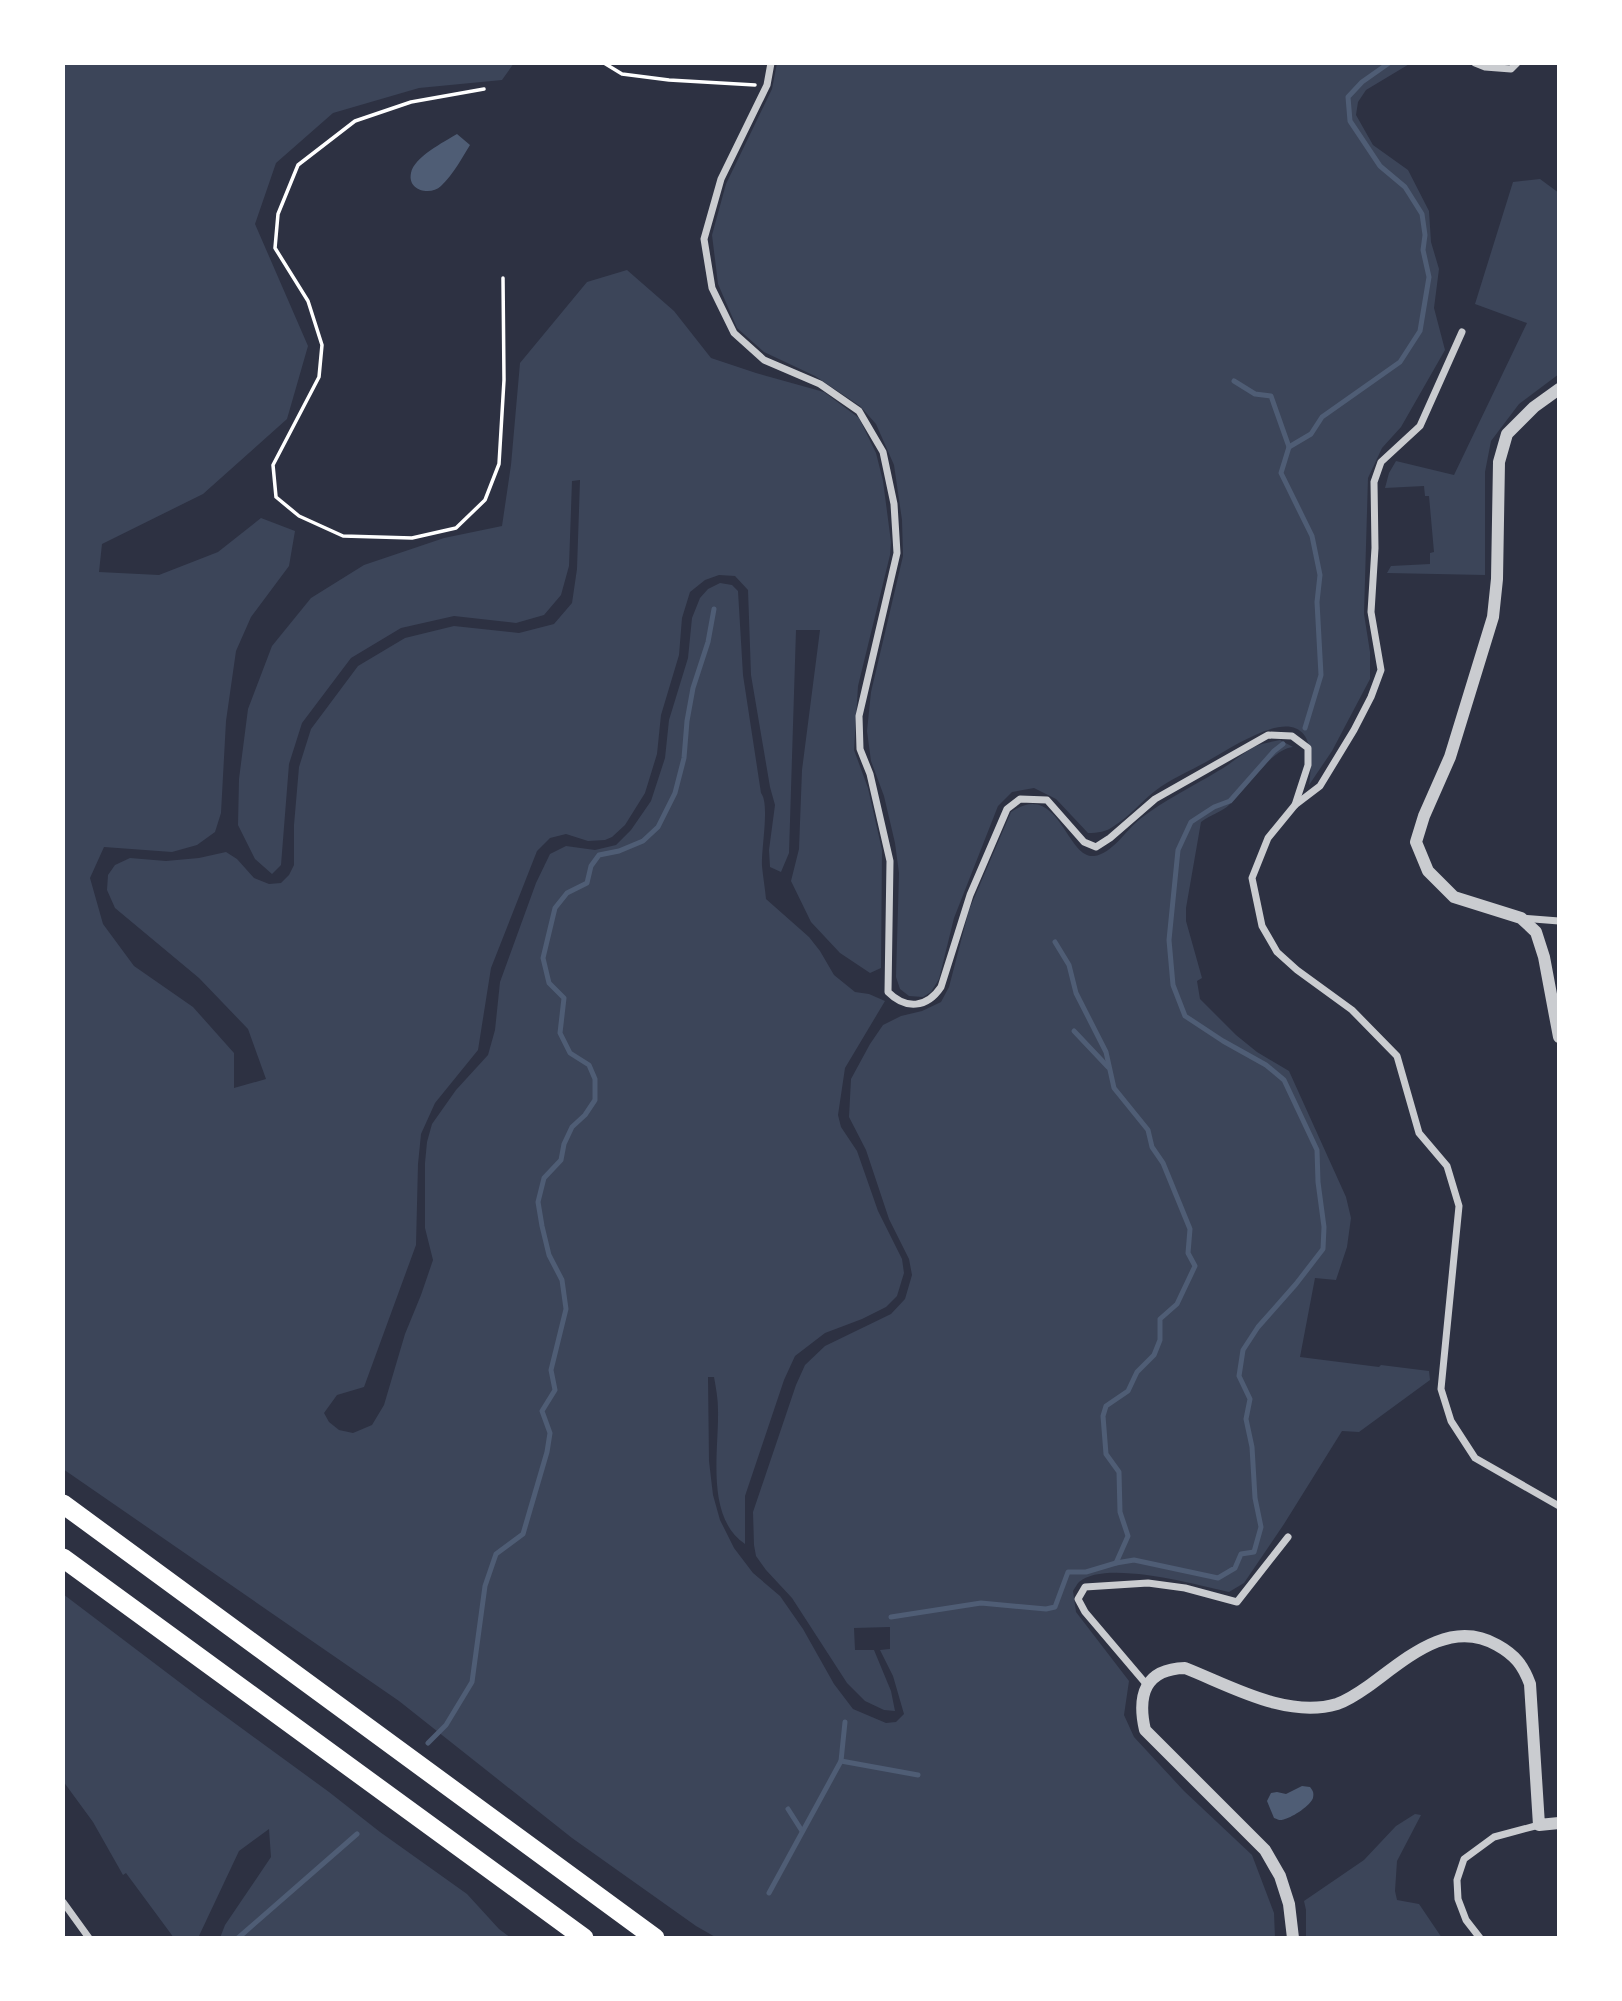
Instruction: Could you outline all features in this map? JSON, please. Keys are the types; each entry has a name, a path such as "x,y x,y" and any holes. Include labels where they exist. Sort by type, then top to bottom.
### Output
{"highway":[{"path":"63,1504 655,1938"},
{"path":"63,1558 584,1938"},
{"path":"621,1914 670,1938"}],"street":[{"path":"771,63 767,85 721,179 704,239 712,288 734,333 764,360 820,384 859,411 883,452 894,504 897,553 859,716 860,749 870,774 890,861 888,992 897,1000 919,1005 934,997 941,987 970,895 1007,809 1020,799 1047,800 1084,842 1096,847 1155,799 1268,735 1292,736 1308,748 1308,765 1295,805"},
{"path":"1475,63 1485,67 1511,69 1517,63"},
{"path":"1462,332 1420,426 1381,462 1374,482 1375,548 1371,612 1381,670 1371,697 1320,786 1295,805 1268,838 1252,878 1262,926 1277,952 1352,1010 1397,1056 1419,1133 1447,1166 1459,1206 1441,1389 1451,1421 1475,1458 1559,1506"},
{"path":"1559,389 1534,407 1507,435 1499,462 1497,579 1493,617 1450,757 1424,816 1416,842 1428,871 1454,897 1521,918 1559,921"},
{"path":"1521,918 1536,932 1544,957 1559,1037"},
{"path":"1147,1685 1085,1612 1078,1599 1085,1587 1148,1583 1185,1588 1237,1602 1288,1537"},
{"path":"1293,1938 1289,1904 1280,1876 1265,1850 1144,1730 1141,1700 1147,1685 1156,1675 1170,1669 1185,1668 1274,1704 1317,1707 1337,1704 1356,1695 1416,1651 1443,1638 1465,1635 1488,1639 1505,1649 1523,1666 1530,1684 1539,1825"},
{"path":"1480,1938 1466,1920 1458,1899 1457,1880 1464,1859 1494,1837 1539,1825 1559,1823"},
{"path":"63,1902 89,1938"}],"path":[{"path":"604,63 622,74 669,80 767,85"},
{"path":"484,89 411,102 355,121 298,165 278,214 275,248 308,301 322,345 318,377 273,465 276,497 299,516 343,536 412,538 456,528 485,500 499,464 504,380 503,278"}],"shaded area":[{"path":"63,63 514,63 502,80 419,88 333,113 276,163 255,224 308,346 287,419 203,494 102,544 99,572 159,575 218,552 261,518 295,531 289,566 251,617 236,651 226,721 221,813 215,832 197,845 172,852 104,847 90,878 103,924 134,966 193,1007 234,1053 234,1088 266,1079 248,1029 199,978 115,908 107,890 108,875 115,865 130,858 166,861 226,852 237,859 254,878 269,884 281,883 294,865 299,767 311,729 358,666 405,638 454,626 519,633 554,624 572,603 577,569 580,480 572,481 569,566 561,595 544,615 516,623 454,616 401,628 351,658 302,723 289,764 281,865 272,874 255,859 238,825 239,779 248,709 272,646 311,598 364,565 444,538 502,526 511,465 520,363 587,282 627,270 674,311 711,358 824,392 859,418 876,453 883,481 891,542 890,555 858,686 854,750 868,788 882,850 881,968 870,973 840,953 811,922 791,881 799,849 802,770 820,630 796,630 789,853 781,872 770,867 769,850 775,805 751,675 748,590 735,576 719,575 705,580 690,592 682,618 679,655 661,715 657,754 645,793 625,825 612,837 588,841 566,834 550,838 537,851 491,968 478,1050 435,1103 421,1134 416,1245 364,1387 337,1395 324,1413 329,1422 339,1430 353,1433 372,1425 384,1405 405,1334 433,1260 425,1228 425,1163 432,1124 456,1090 488,1055 495,1030 500,982 536,883 550,854 566,846 595,850 616,845 631,830 651,801 665,758 669,720 688,658 692,618 700,598 708,589 720,583 732,585 738,591 743,675 765,807 762,866 766,899 809,937 834,975 855,992 869,994 885,1001 845,1068 838,1115 841,1127 857,1151 878,1211 902,1259 904,1273 897,1296 886,1307 825,1333 795,1356 784,1380 745,1496 745,1544 732,1532 719,1501 716,1463 718,1402 714,1377 708,1377 709,1461 713,1495 720,1520 734,1548 753,1573 780,1596 803,1629 834,1684 853,1709 886,1723 896,1722 904,1714 893,1676 880,1650 890,1649 890,1627 854,1628 855,1650 874,1650 891,1691 895,1711 884,1710 865,1701 847,1683 792,1598 756,1556 754,1545 753,1512 805,1365 825,1346 891,1314 905,1299 912,1275 909,1259 889,1219 866,1150 849,1117 851,1079 883,1025 941,1002 949,987 969,910 1011,812 1027,805 1040,805 1051,812 1084,854 1094,856 1107,851 1149,812 1254,747 1280,740 1293,747 1285,749 1267,762 1229,805 1201,822 1186,908 1186,921 1202,978 1197,981 1200,999 1257,1052 1289,1071 1346,1197 1351,1218 1347,1247 1336,1280 1315,1278 1300,1357 1429,1371 1430,1380 1359,1432 1342,1431 1244,1583 1229,1592 1130,1573 1092,1576 1079,1582 1073,1591 1076,1612 1129,1681 1124,1715 1134,1737 1184,1791 1252,1855 1274,1913 1275,1938 717,1938 572,1838 399,1701 63,1469"},
{"path":"777,63 1411,63 1366,90 1358,102 1356,115 1373,145 1408,170 1429,211 1431,242 1439,269 1434,308 1445,350 1401,427 1382,448 1368,478 1364,614 1370,652 1370,679 1332,751 1309,785 1310,755 1305,737 1295,728 1280,727 1243,741 1167,783 1130,814 1102,832 1088,833 1056,799 1034,788 1012,792 998,806 954,918 939,979 931,992 923,997 909,996 900,989 896,977 899,873 884,796 871,761 867,731 871,692 903,556 902,520 894,465 876,424 860,406 815,376 764,352 737,328 718,284 712,235 726,184 772,89"},
{"path":"457,134 470,145 449,177 432,191 416,188 411,179 413,167 430,150"},
{"path":"1540,179 1559,193 1559,374 1519,404 1491,441 1485,472 1485,575 1387,573 1391,566 1430,564 1430,553 1434,552 1429,496 1425,496 1424,486 1385,488 1389,473 1396,461 1454,475 1527,323 1475,304 1513,182"},
{"path":"63,1594 467,1894 499,1929 511,1938 220,1938 225,1925 271,1857 269,1829 239,1851 198,1938 174,1938 126,1873 123,1875 93,1822 63,1781"},
{"path":"1302,1786 1310,1787 1313,1792 1309,1804 1288,1818 1274,1818 1267,1801 1271,1793 1286,1794"},
{"path":"1415,1814 1421,1815 1397,1861 1395,1891 1397,1900 1419,1904 1442,1938 1306,1938 1304,1901 1364,1860 1396,1826"}],"waterway":[{"path":"1305,728 1321,675 1317,602 1320,575 1312,536 1281,473 1289,447 1311,434 1322,417 1400,362 1420,331 1429,277 1423,250 1425,235 1422,214 1405,187 1380,166 1350,121 1348,97 1362,82 1389,63"},
{"path":"1234,381 1255,394 1271,396 1289,447"},
{"path":"428,1743 446,1725 472,1682 485,1586 496,1554 523,1534 550,1433 542,1411 555,1390 551,1370 566,1309 562,1280 549,1255 538,1202 544,1178 561,1160 564,1144 572,1127 585,1115 595,1100 595,1079 589,1065 570,1053 560,1033 564,998 549,983 543,958 555,908 567,893 587,883 591,866 599,855 619,851 643,841 658,827 675,793 684,758 693,688 708,642 714,609"},
{"path":"891,1617 981,1603 1046,1609 1055,1607 1068,1572 1086,1572 1134,1560 1218,1578 1235,1568 1241,1554 1254,1552 1261,1527 1246,1419 1250,1399 1239,1376 1243,1350 1258,1327 1323,1249 1324,1227 1317,1150 1284,1080 1266,1065 1185,1016 1173,985 1169,940 1178,850 1191,822 1214,807 1230,801 1283,744"},
{"path":"1055,942 1069,965 1076,993 1106,1052 1114,1088 1148,1130 1152,1147 1163,1163 1190,1229 1188,1253 1195,1266 1177,1304 1160,1319 1160,1340 1154,1355 1137,1372 1128,1391 1106,1406 1103,1416 1106,1454 1119,1472 1120,1512 1128,1536 1116,1563"},
{"path":"1074,1031 1108,1067"},
{"path":"769,1893 841,1761 845,1722"},
{"path":"841,1761 918,1775"},
{"path":"788,1809 802,1831"},
{"path":"238,1938 357,1834"}]}
